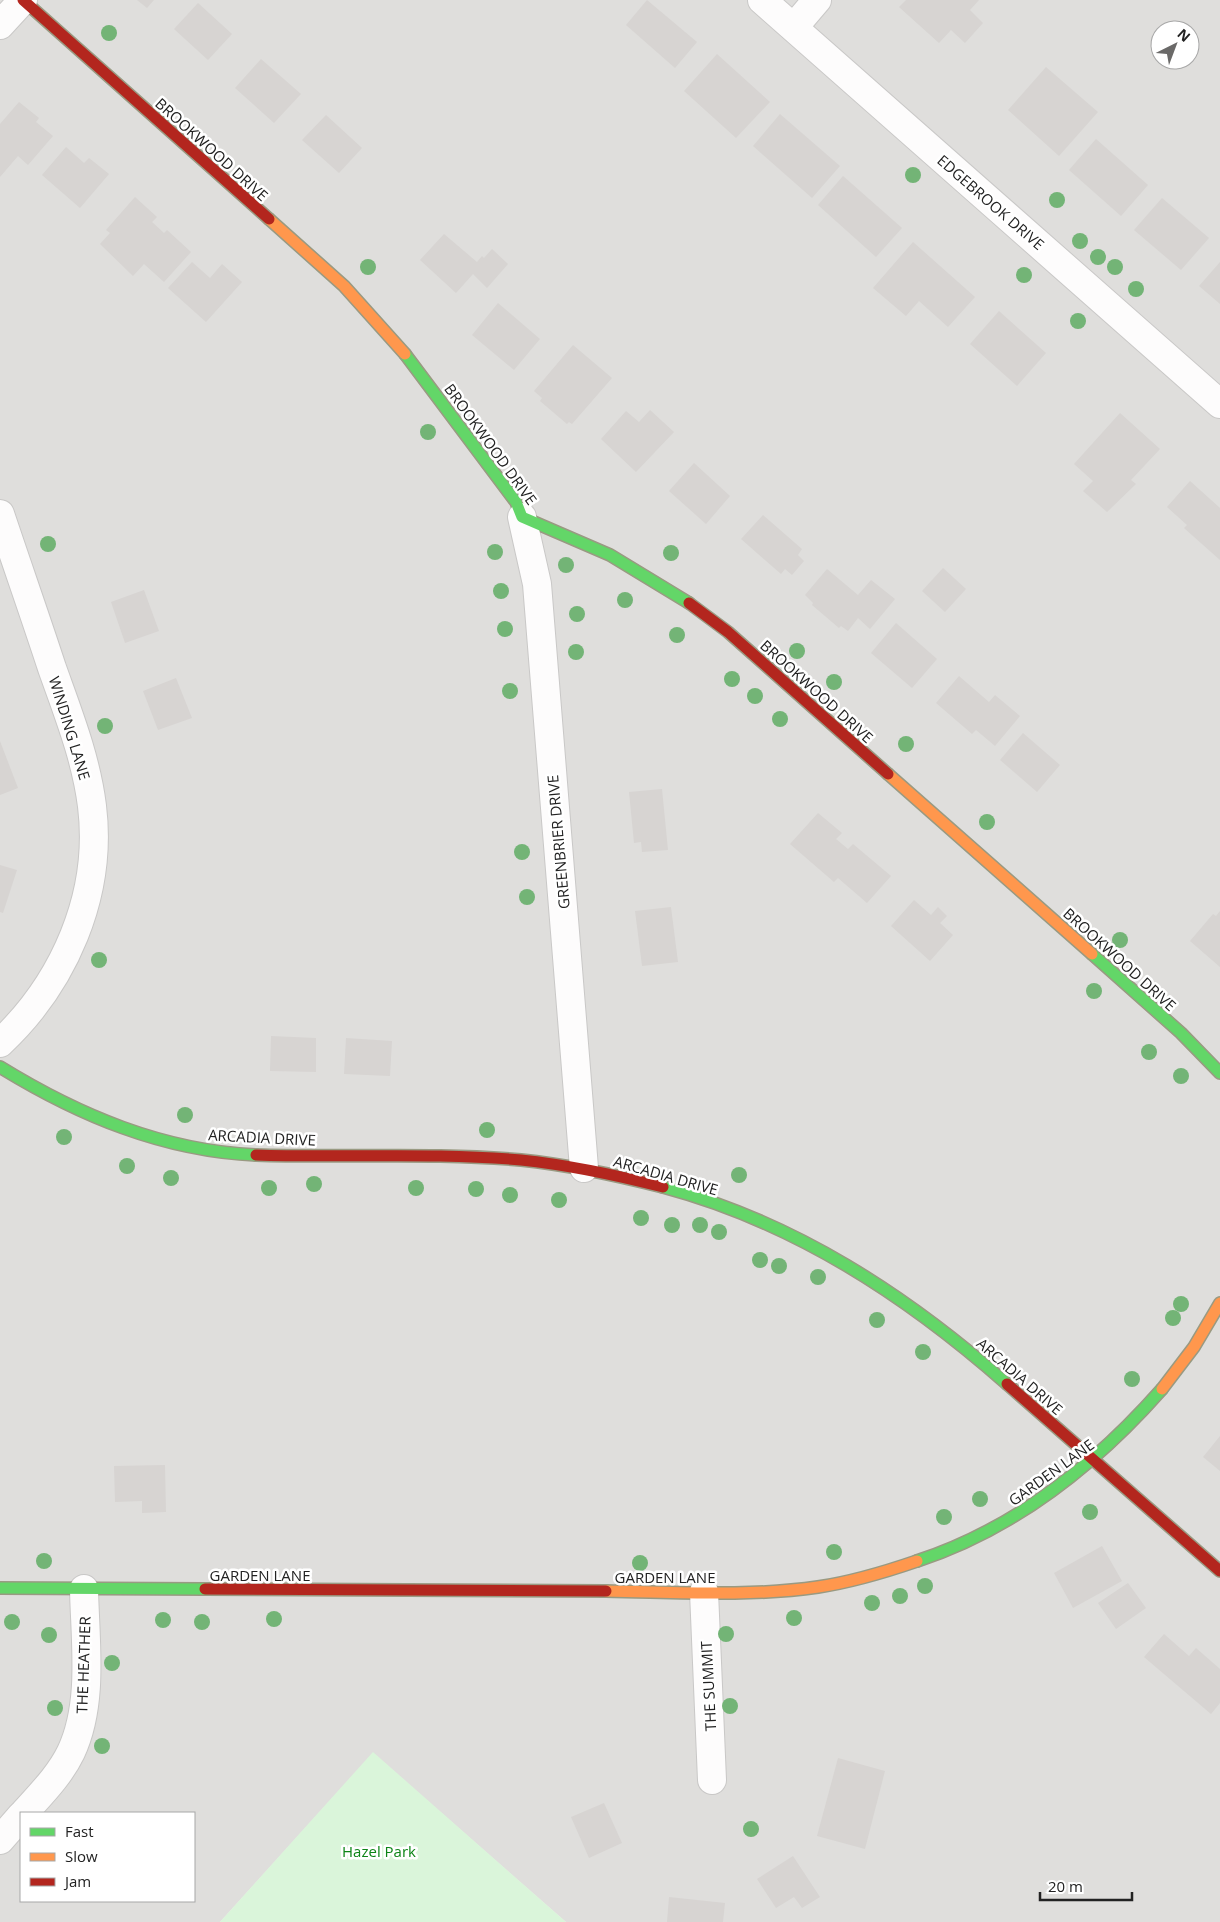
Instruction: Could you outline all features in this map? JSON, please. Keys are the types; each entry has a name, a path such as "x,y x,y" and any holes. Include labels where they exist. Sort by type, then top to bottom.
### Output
{"street":[{"path":"0,25 23,0"},
{"name":"BROOKWOOD DRIVE","path":"23,0 344,286 394,340 452,414 516,502 522,517 610,555 672,591 728,632 1166,1020 1220,1073"},
{"name":"EDGEBROOK DRIVE","path":"762,0 1220,404"},
{"path":"794,28 817,0"},
{"name":"WINDING LANE","path":"0,514 81,753 92,806 93,856 85,902 70,949 43,996 21,1023 0,1043"},
{"name":"GREENBRIER DRIVE","path":"522,517 537,584 584,1168"},
{"name":"ARCADIA DRIVE","path":"0,1067 31,1087 87,1116 129,1132 174,1144 210,1150 275,1155 446,1157 584,1168 629,1178 701,1199 786,1233 858,1271 907,1303 981,1362 1220,1571"},
{"name":"GARDEN LANE","path":"0,1588 704,1592 787,1590 835,1584 896,1570 952,1550 1004,1524 1055,1491 1094,1461 1138,1419 1182,1364 1220,1303"},
{"name":"THE HEATHER","path":"25,1812 50,1784 70,1752 81,1721 85,1684 84,1589"},
{"name":"THE SUMMIT","path":"704,1592 712,1780"},
{"path":"0,1840 20,1817"}],"shaded area":[{"path":"0,0 1220,0 1220,1922 566,1922 373,1753 220,1922 0,1922"}],"green space":[{"name":"Hazel Park","path":"373,1752 566,1922 220,1922"}],"building":[{"path":"137,0 154,0 147,8"},
{"path":"647,0 697,42 675,68 626,25"},
{"path":"906,0 979,0 970,10 983,23 965,43 951,30 939,43 899,7"},
{"path":"198,3 232,34 208,60 174,29"},
{"path":"717,54 770,102 736,138 684,91"},
{"path":"261,59 301,94 274,123 235,88"},
{"path":"1046,67 1098,112 1059,156 1008,110"},
{"path":"19,102 39,118 36,122 53,136 28,165 18,156 0,177 0,124"},
{"path":"780,114 840,166 812,198 753,146"},
{"path":"326,115 362,148 339,173 302,140"},
{"path":"1096,139 1148,185 1121,216 1069,170"},
{"path":"66,147 84,163 89,158 109,174 80,208 42,175"},
{"path":"843,176 902,228 876,257 818,205"},
{"path":"135,197 157,217 152,222 164,233 167,230 191,252 164,282 144,264 133,276 100,244 110,233 106,230"},
{"path":"1162,198 1209,238 1181,270 1134,230"},
{"path":"444,234 477,262 482,256 484,258 492,249 508,264 487,288 473,274 456,293 420,260"},
{"path":"913,242 975,297 948,327 919,301 906,316 873,288"},
{"path":"192,262 210,278 222,264 242,282 206,322 168,288"},
{"path":"1220,262 1220,304 1199,286"},
{"path":"498,303 540,339 514,370 472,335"},
{"path":"999,311 1046,353 1017,386 970,344"},
{"path":"573,345 612,378 572,424 569,422 567,424 540,401 542,398 534,391"},
{"path":"650,410 674,432 636,472 601,439 626,411 639,422"},
{"path":"1120,413 1160,449 1131,480 1136,484 1107,512 1083,491 1093,481 1074,464"},
{"path":"694,463 730,496 706,524 669,491"},
{"path":"1190,481 1220,508 1220,560 1184,528 1187,525 1167,507"},
{"path":"763,515 802,549 798,555 804,561 792,575 785,569 781,574 741,539"},
{"path":"943,568 966,589 945,612 922,591"},
{"path":"827,569 858,595 871,580 895,599 870,629 858,618 848,631 841,626 839,628 812,605 813,603 805,595"},
{"path":"144,590 159,631 125,643 111,602"},
{"path":"896,623 937,659 912,688 871,653"},
{"path":"959,676 989,702 995,695 1020,716 995,746 976,730 972,734 936,703"},
{"path":"176,678 192,718 158,730 143,691"},
{"path":"1023,733 1060,765 1037,792 1000,760"},
{"path":"0,741 18,788 0,795"},
{"path":"662,789 668,850 642,852 641,842 634,843 629,792"},
{"path":"818,813 842,833 836,839 848,849 853,844 891,876 867,903 838,878 834,882 790,844"},
{"path":"0,865 17,870 3,913 0,912"},
{"path":"914,900 931,915 938,907 947,916 940,923 953,935 930,961 891,926"},
{"path":"671,907 678,962 642,966 635,911"},
{"path":"1220,911 1220,967 1190,941 1213,914 1216,916"},
{"path":"271,1036 316,1038 316,1072 270,1071"},
{"path":"346,1038 392,1041 390,1076 344,1074"},
{"path":"1220,1436 1220,1471 1203,1457"},
{"path":"165,1465 166,1512 142,1513 142,1501 115,1502 114,1466"},
{"path":"1102,1546 1122,1581 1073,1608 1054,1573"},
{"path":"1128,1583 1146,1608 1116,1629 1098,1603"},
{"path":"1164,1634 1189,1656 1196,1648 1220,1669 1220,1703 1211,1714 1144,1657"},
{"path":"838,1758 885,1771 865,1849 817,1836"},
{"path":"604,1803 622,1843 589,1858 571,1817"},
{"path":"793,1856 820,1897 802,1908 794,1897 776,1908 757,1879"},
{"path":"669,1897 725,1903 723,1922 667,1922"}],"traffic: fast":[{"path":"405,354 516,502 522,517 610,555 689,603"},
{"path":"1092,954 1181,1033 1220,1073"},
{"path":"0,1067 60,1100 122,1128 188,1146 221,1152 256,1155"},
{"path":"663,1187 711,1202 758,1220 803,1241 846,1265 929,1321 969,1351 1007,1384"},
{"path":"917,1561 953,1548 987,1531 1020,1513 1051,1492 1109,1443 1162,1389"},
{"path":"0,1588 205,1589"}],"traffic: slow":[{"path":"269,219 344,286 405,354"},
{"path":"888,774 1092,954"},
{"path":"1162,1389 1194,1347 1220,1303"},
{"path":"606,1591 712,1593 792,1590 831,1585 881,1573 917,1561"}],"traffic: jam":[{"path":"23,0 269,219"},
{"path":"689,603 728,632 888,774"},
{"path":"256,1155 455,1156 521,1160 592,1171 663,1187"},
{"path":"1007,1384 1220,1571"},
{"path":"205,1589 606,1591"}]}
